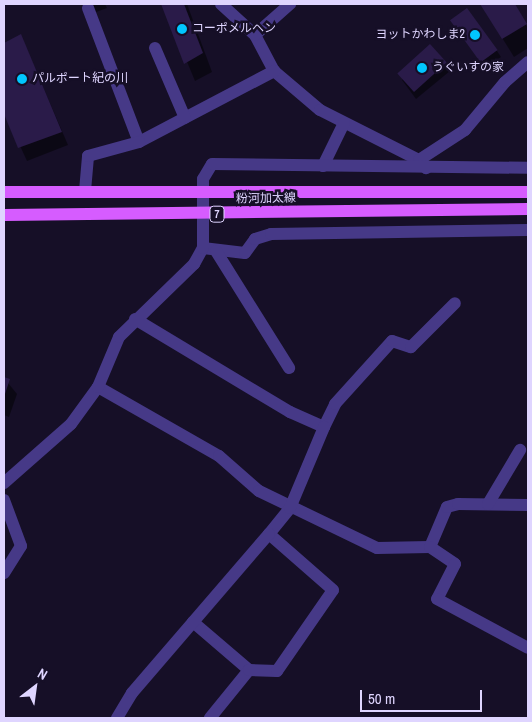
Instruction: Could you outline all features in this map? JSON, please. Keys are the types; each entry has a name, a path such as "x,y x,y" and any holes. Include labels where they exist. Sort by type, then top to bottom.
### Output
{"main road":[{"name":"粉河加太線","path":"4,192 202,190 528,192"},
{"name":"粉河加太線","path":"4,215 528,209"}],"street":[{"path":"221,4 255,35 274,71 320,110 423,164"},
{"path":"255,35 290,4"},
{"path":"88,8 140,142"},
{"path":"155,48 185,118"},
{"path":"423,164 465,130 505,82 528,62"},
{"path":"85,191 88,156 140,142 274,71"},
{"path":"323,166 344,123"},
{"path":"4,484 71,424 98,387 119,337 135,319 194,264 203,248 202,190 212,164 323,166 423,164 528,168"},
{"path":"203,248 245,253 255,239 272,234 527,231"},
{"path":"216,251 289,368"},
{"path":"117,718 132,693 290,508 335,404 392,341 411,347 455,303"},
{"path":"135,319 290,412 324,427"},
{"path":"98,387 219,456 259,491 290,508 377,548 430,547 455,564 437,599 528,648"},
{"path":"488,504 520,450"},
{"path":"4,500 21,546 4,573"},
{"path":"430,547 447,507 488,504 528,505"},
{"path":"193,622 249,670 277,671 334,590 269,534"},
{"path":"210,718 249,670"}],"building":[{"name":"コーポメルヘン","path":"161,4 184,4 203,53 184,64"},
{"path":"480,4 515,4 527,24 502,39"},
{"name":"ヨットかわしま2","path":"467,8 498,50 481,62 450,20"},
{"name":"パルポート紀の川","path":"21,34 62,132 18,148 4,114 4,43"},
{"name":"うぐいすの家","path":"430,44 447,63 414,92 397,73"},
{"path":"4,377 10,379 4,397"}],"place":[{"name":"コーポメルヘン","path":"182,29"},
{"name":"ヨットかわしま2","path":"475,35"},
{"name":"うぐいすの家","path":"422,68"},
{"name":"パルポート紀の川","path":"22,79"}]}
